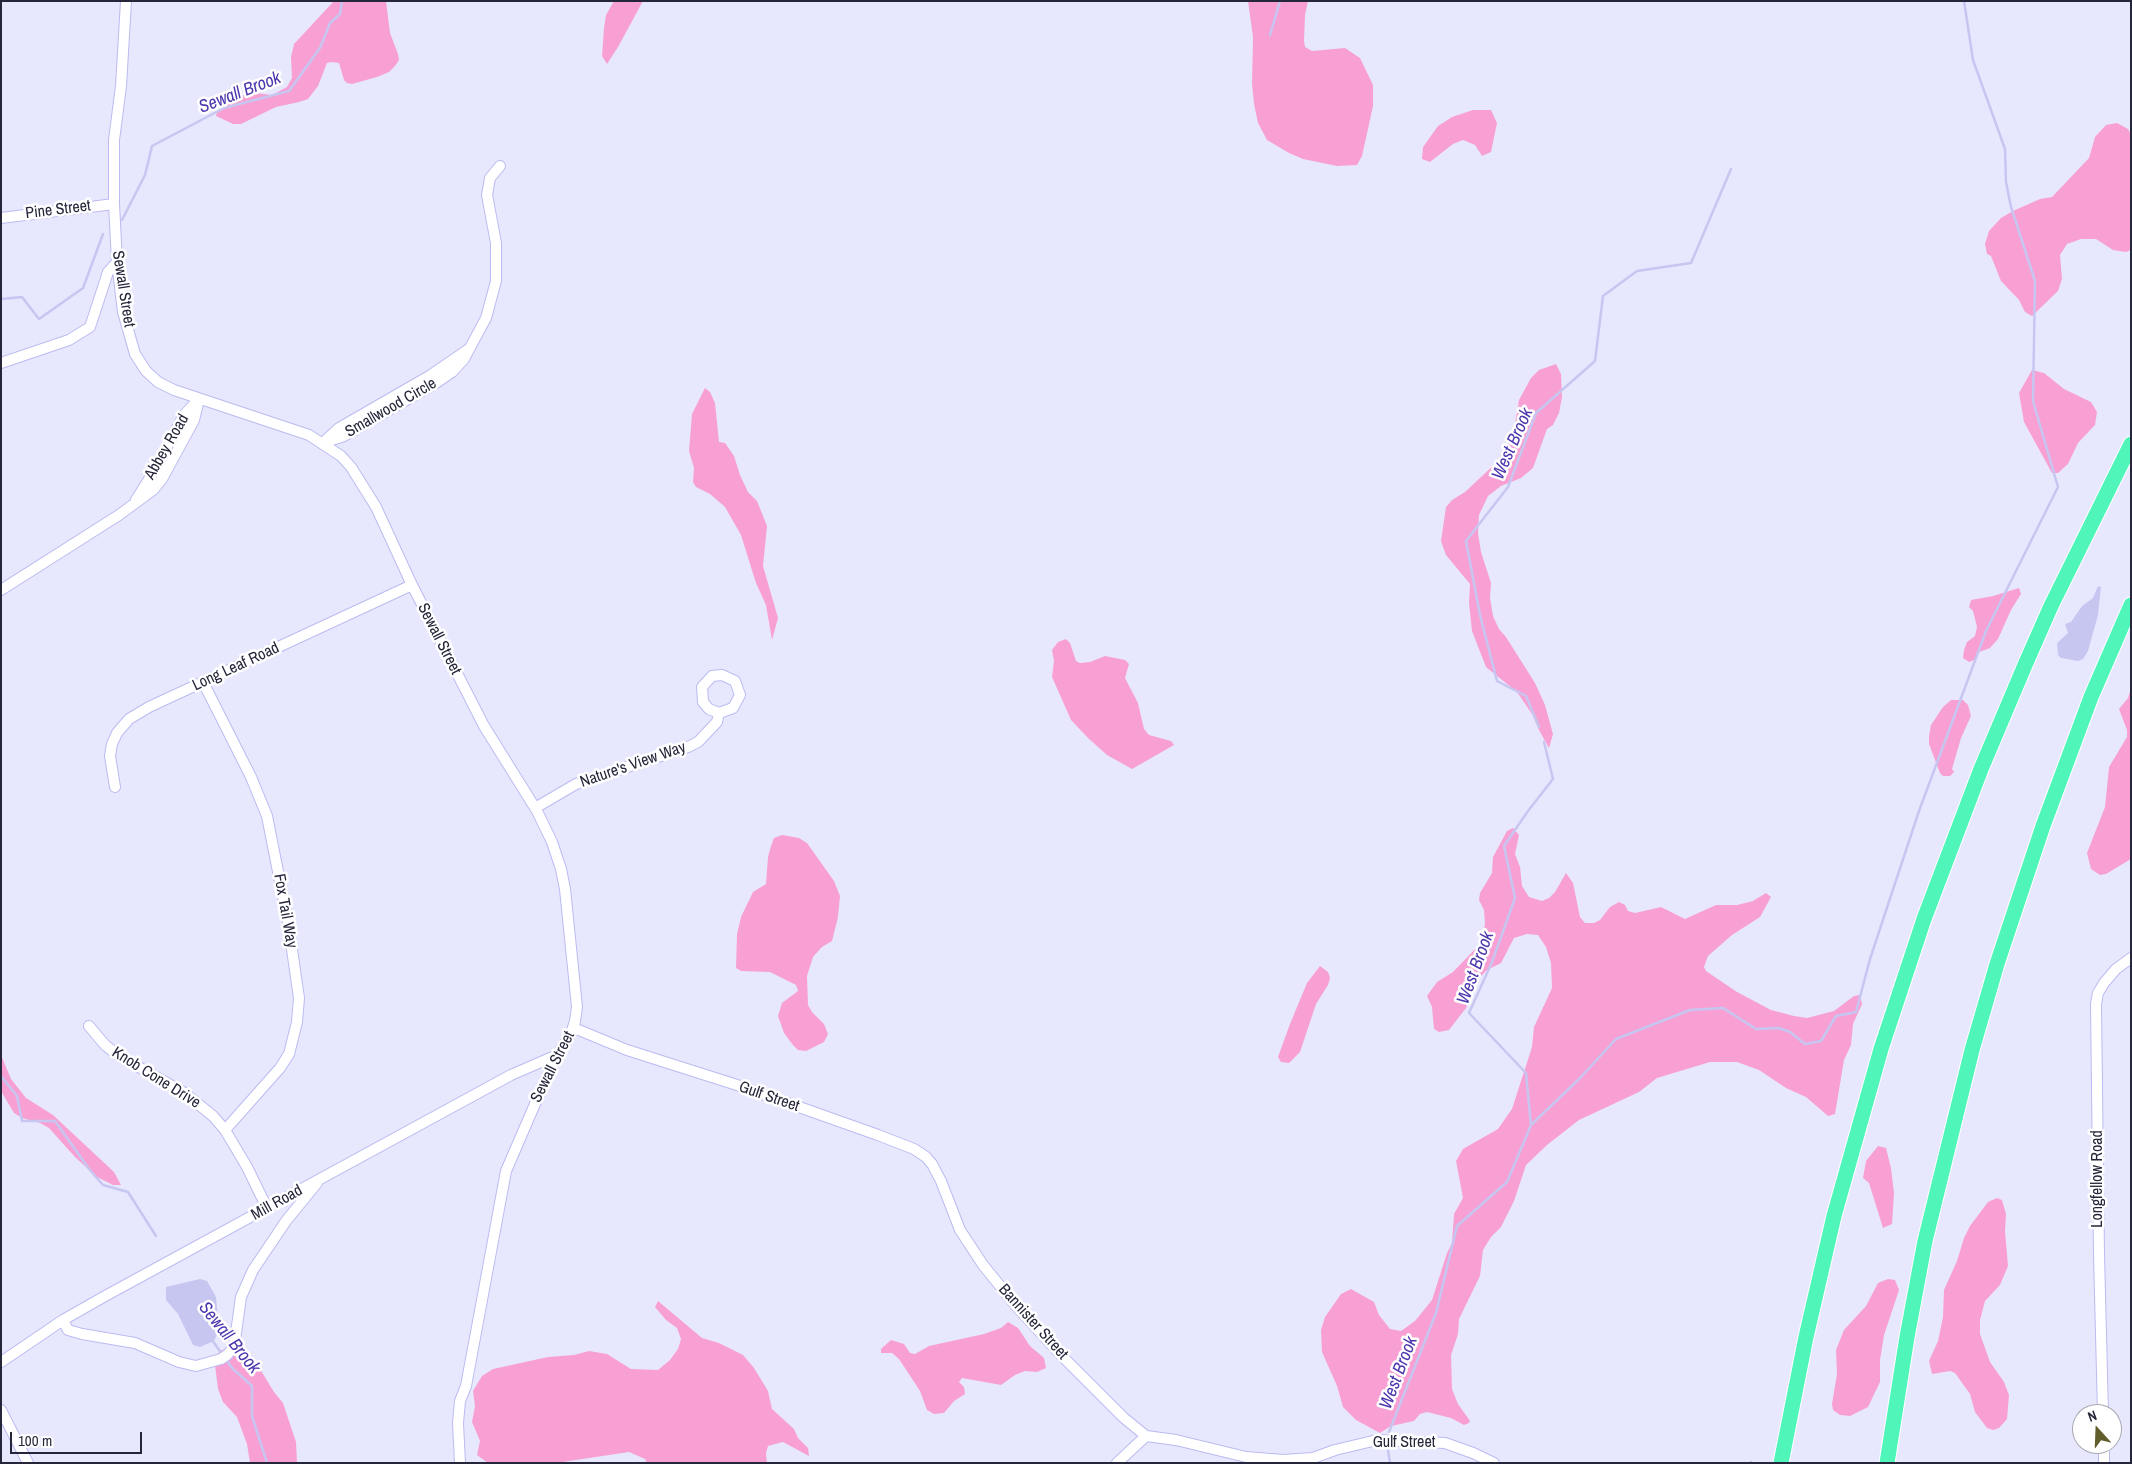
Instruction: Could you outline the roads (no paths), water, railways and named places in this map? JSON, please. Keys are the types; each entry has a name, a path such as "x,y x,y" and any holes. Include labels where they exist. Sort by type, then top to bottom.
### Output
{"highway":[{"path":"1781,1463 1810,1318 1836,1208 1879,1057 1924,918 1977,778 2021,674 2051,606 2131,444"},
{"path":"1887,1463 1907,1338 1926,1241 1972,1050 2034,853 2081,724 2131,605"}],"street":[{"name":"Sewall Street","path":"126,1 121,86 114,140 114,204 117,262 123,313 135,354 142,366 158,382 199,398 284,425 309,435 343,458 364,487 484,726 535,808 552,842 561,869 565,889 577,1007 574,1028 557,1055 506,1171 466,1386 460,1401 458,1423 460,1463"},
{"name":"Smallwood Circle","path":"323,443 339,428 431,374 470,348 486,318 496,281 496,244 487,195 490,178 500,166"},
{"name":"Pine Street","path":"1,218 114,204"},
{"path":"1,363 69,340 90,327 108,272 117,262"},
{"name":"Abbey Road","path":"1,590 130,507 153,474 184,415 199,398"},
{"name":"Long Leaf Road","path":"115,787 110,750 114,738 129,719 149,707 412,585"},
{"name":"Fox Tail Way","path":"203,682 251,777 267,816 288,922 299,998 297,1022 289,1054 280,1068 225,1130"},
{"name":"Nature's View Way","path":"535,808 576,784 688,748 709,732 717,722 719,713"},
{"name":"Longfellow Road","path":"2103,1404 2096,1004 2098,993 2104,983 2116,969 2131,958"},
{"name":"Knob Cone Drive","path":"89,1026 105,1046 189,1097 213,1116 225,1130 247,1167 267,1208"},
{"name":"Gulf Street","path":"574,1028 627,1050 737,1085 914,1149 932,1164 944,1190"},
{"name":"Mill Road","path":"1,1362 63,1320 511,1075 557,1055"},
{"path":"63,1320 68,1330 134,1343 179,1362 196,1366 224,1357 234,1347 241,1297 253,1270 286,1221 320,1179"},
{"name":"Bannister Street","path":"944,1190 953,1215 967,1243 1017,1307 1114,1409 1146,1436"},
{"path":"1,1410 28,1463"},
{"path":"1117,1463 1146,1436"},
{"name":"Gulf Street","path":"1146,1436 1176,1440 1246,1457 1283,1460 1313,1458 1335,1450 1377,1440 1445,1443 1494,1463"}],"water":[{"path":"2098,586 2101,587 2098,615 2088,651 2083,659 2078,661 2061,658 2058,655 2057,643 2068,633 2065,624 2071,622 2082,606 2093,598"},
{"path":"200,1279 207,1281 216,1297 219,1330 214,1341 200,1347 193,1345 178,1314 166,1300 166,1287"}],"waterway":[{"name":"Sewall Brook","path":"122,220 145,175 152,146 224,108 289,91 320,48 330,23 340,14 342,1"},
{"path":"1270,35 1280,1"},
{"path":"1531,1125 1579,1079 1616,1039 1690,1010 1723,1008 1756,1029 1779,1028 1790,1032 1805,1044 1821,1041 1836,1016 1856,1012 1870,959 1919,811 1986,631 2058,487 2033,401 2035,281 2011,207 2006,182 2005,149 1973,60 1964,1"},
{"name":"West Brook","path":"1539,727 1526,696 1497,681 1480,615 1466,541 1508,487 1536,413 1595,361 1603,296 1637,271 1691,263 1731,169"},
{"name":"Sewall Brook","path":"1,299 22,297 39,319 83,288 103,234"},
{"name":"West Brook","path":"1389,1432 1436,1313 1457,1226 1507,1182 1531,1125 1526,1073 1469,1013 1492,962 1515,898 1504,846 1553,779 1544,742"},
{"name":"Sewall Brook","path":"1,1076 17,1096 22,1121 55,1121 89,1169 103,1185 128,1192 156,1236"},
{"name":"Sewall Brook","path":"212,1340 222,1354"},
{"name":"Sewall Brook","path":"226,1359 232,1368 252,1386 252,1416 267,1463"},
{"name":"West Brook","path":"1388,1450 1390,1463"}]}
